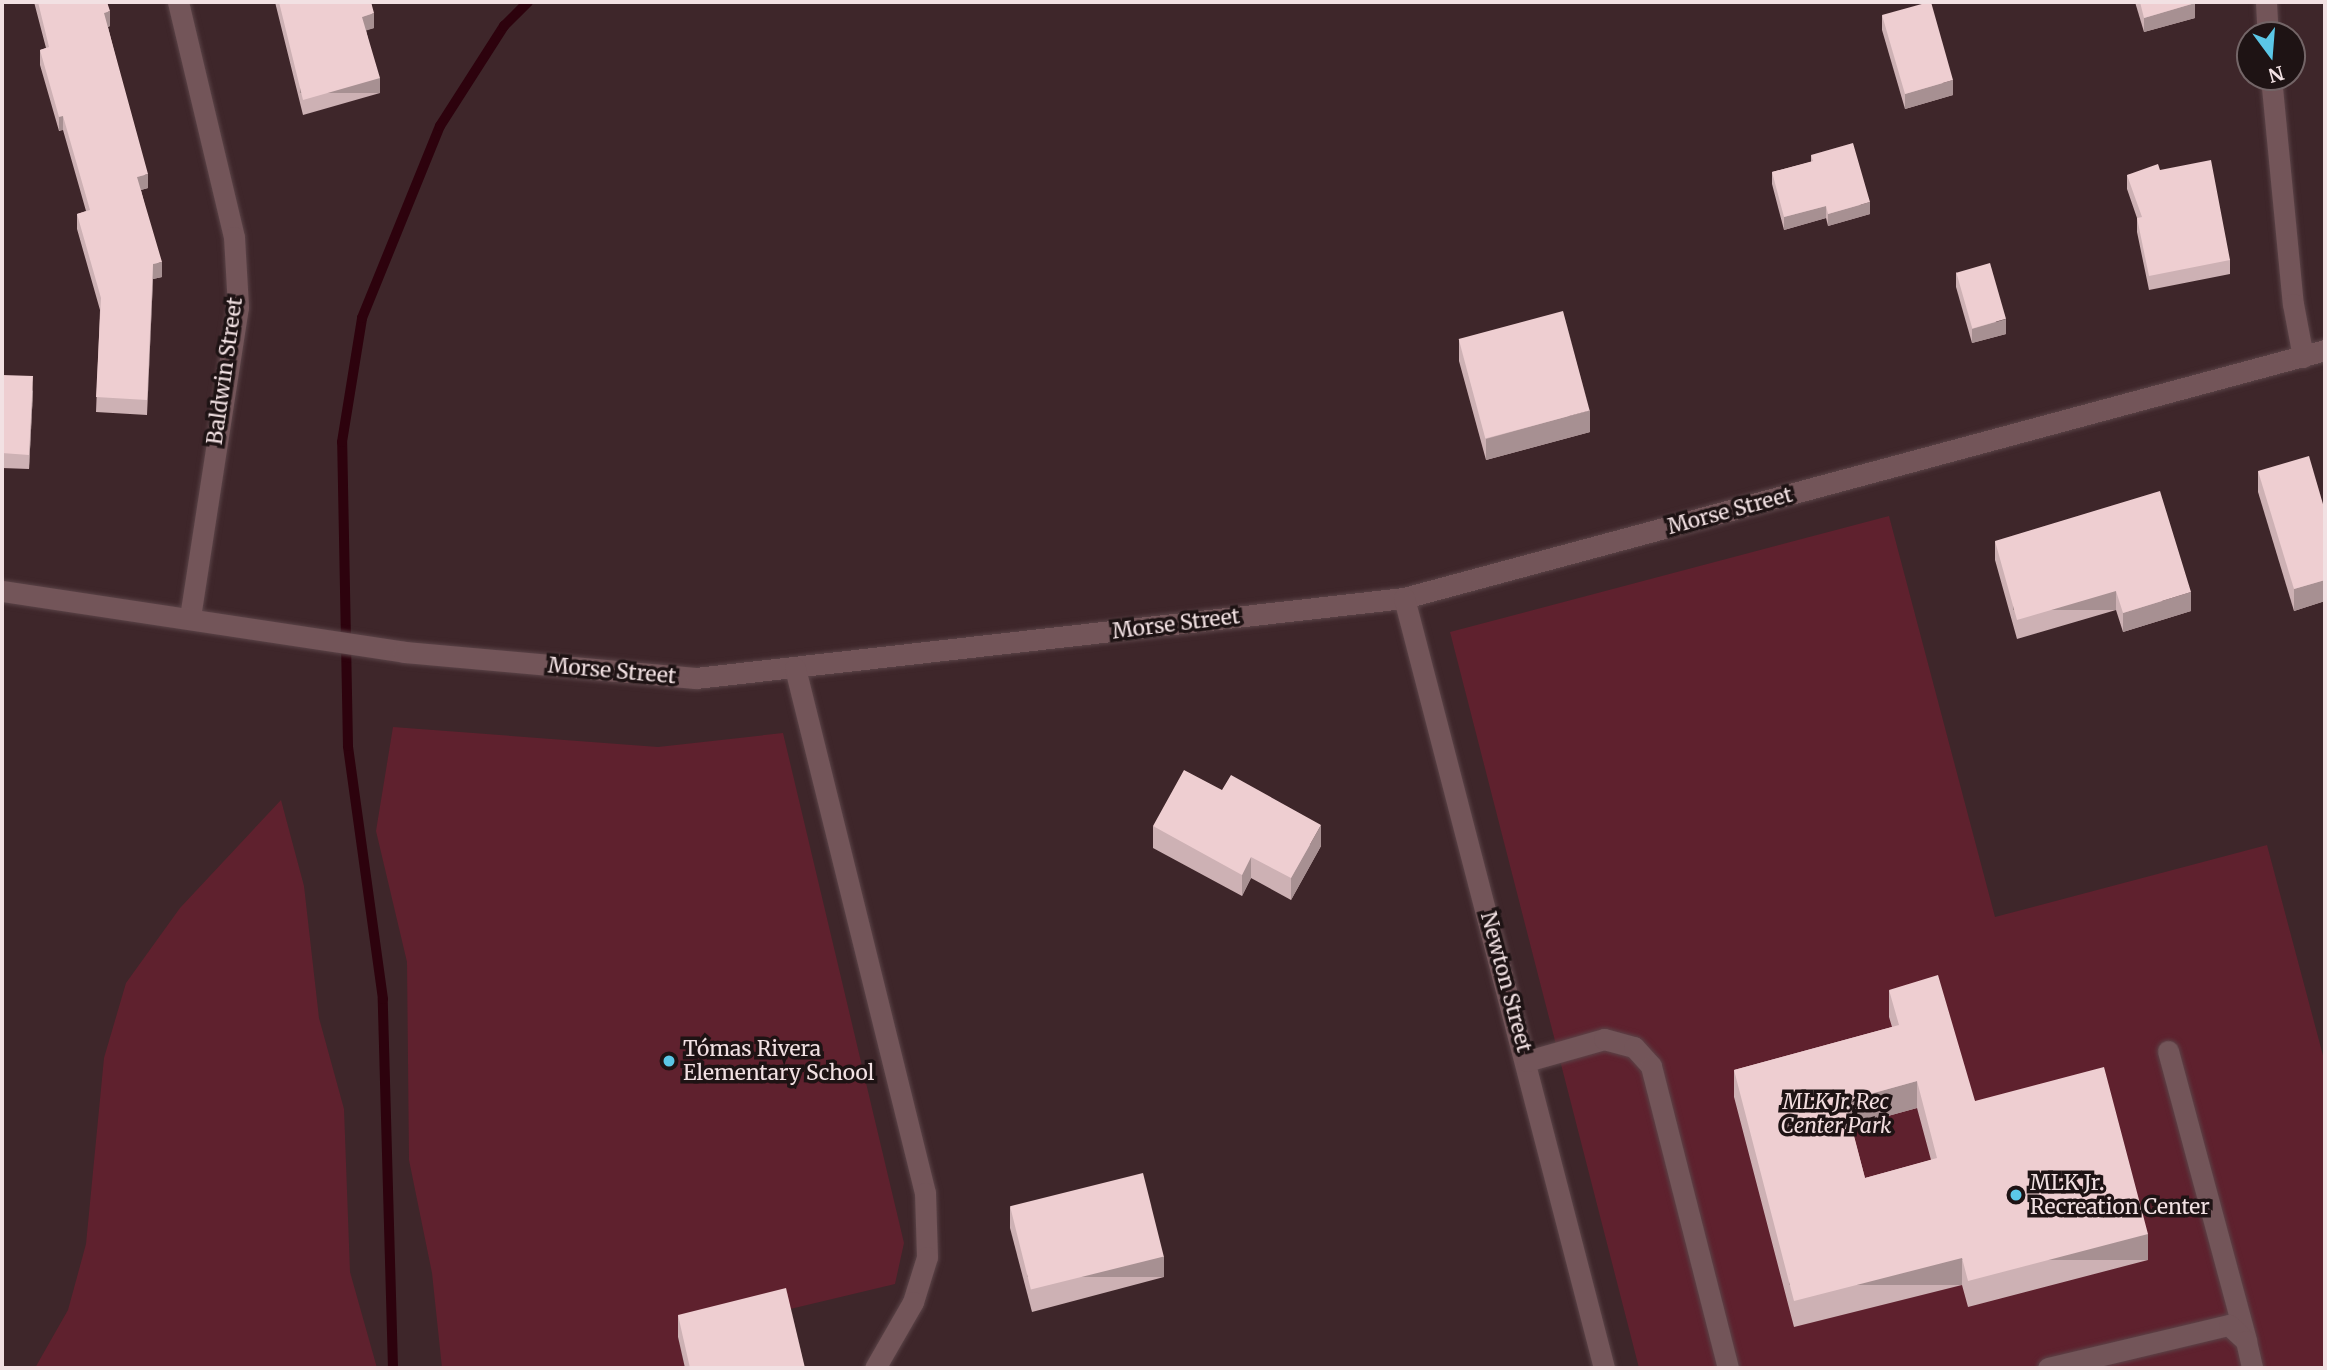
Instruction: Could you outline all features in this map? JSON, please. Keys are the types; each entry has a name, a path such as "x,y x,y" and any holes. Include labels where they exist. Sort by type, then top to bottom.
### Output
{"street":[{"name":"Baldwin Street","path":"178,2 234,237 238,307 190,618"},
{"path":"2266,2 2267,21"},
{"path":"2272,91 2291,290 2303,357"},
{"name":"Morse Street","path":"2,590 404,652 696,678 795,668 1404,598 2325,351"},
{"name":"Newton Street","path":"1404,598 1527,1061 1604,1368"},
{"path":"795,668 926,1193 923,1268 914,1302 875,1368"},
{"path":"1527,1061 1604,1040 1634,1047 1651,1066 1728,1368"},
{"path":"2168,1051 2252,1368"},
{"path":"2048,1368 2205,1328 2229,1325 2246,1341"}],"green space":[{"name":"MLK Jr. Rec Center Park","path":"1889,516 1995,917 2267,845 2325,1063 2325,1368 1639,1368 1450,632"},
{"name":"Tómas Rivera Elementary School","path":"393,727 658,747 783,733 904,1243 895,1284 678,1336 685,1368 442,1368 432,1273 409,1160 407,962 376,831"},
{"path":"281,800 304,886 319,1018 344,1109 350,1272 377,1368 35,1368 68,1310 86,1244 104,1058 126,983 180,908"}],"building":[{"path":"38,2 107,2 110,11 104,13 148,174 137,177 162,262 153,264 147,400 96,397 101,298 77,214 90,210 63,116 59,117 40,50 49,47"},
{"path":"279,2 371,2 374,13 362,17 380,78 303,100"},
{"path":"1931,2 1953,80 1905,94 1882,15"},
{"path":"2140,2 2195,2 2195,3 2144,18"},
{"path":"1853,143 1870,202 1828,214 1826,206 1784,217 1772,172 1813,161 1811,155"},
{"path":"2211,160 2230,260 2149,276 2137,218 2142,217 2127,175 2158,164 2160,170"},
{"path":"1990,263 2006,319 1972,328 1956,273"},
{"path":"1563,311 1590,410 1485,438 1459,339"},
{"path":"2,375 33,376 29,455 2,453"},
{"path":"2309,456 2325,511 2325,580 2294,589 2258,471"},
{"path":"2160,491 2191,592 2123,613 2116,591 2017,620 1995,541"},
{"path":"1184,770 1222,790 1231,775 1321,825 1291,878 1251,857 1242,875 1153,826"},
{"name":"MLK Jr. Recreation Center","path":"1938,975 1975,1101 2104,1067 2148,1234 1968,1281 1962,1258 1794,1301 1734,1070 1899,1025 1889,990","holes":["1917,1081 1937,1158 1865,1178 1845,1101"]},
{"path":"1143,1173 1164,1256 1031,1290 1010,1206"},
{"path":"786,1288 805,1368 690,1368 678,1315"}],"waterway":[{"path":"393,1368 383,999 348,746 342,442 362,318 440,126 504,26 528,2"}],"place":[{"name":"Tómas Rivera Elementary School","path":"669,1061"},
{"name":"MLK Jr. Recreation Center","path":"2016,1195"}]}
